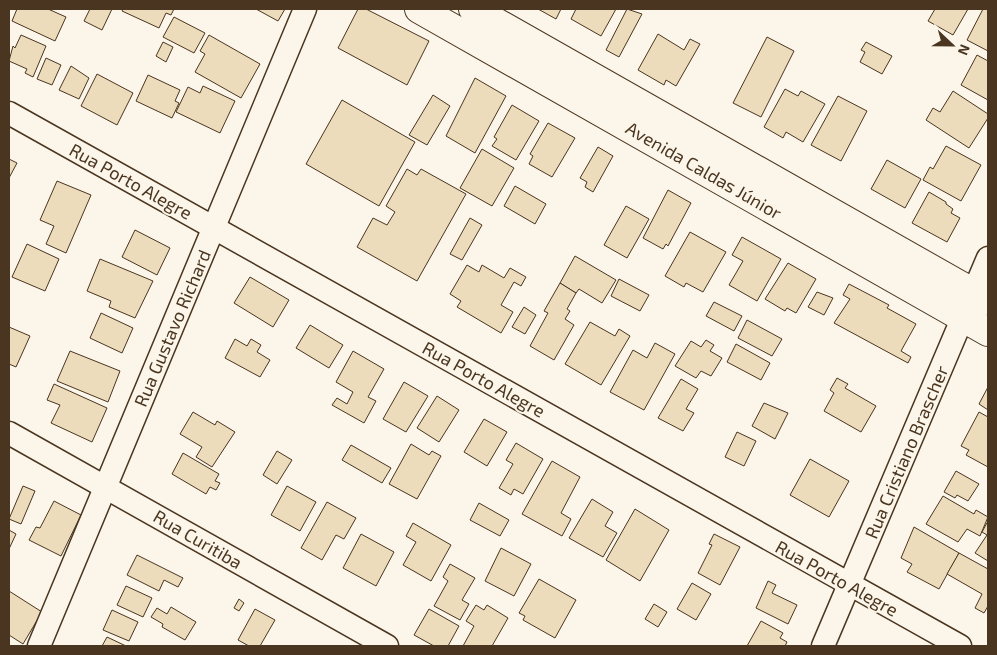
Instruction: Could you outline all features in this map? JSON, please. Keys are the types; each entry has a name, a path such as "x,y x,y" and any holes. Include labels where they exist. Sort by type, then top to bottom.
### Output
{"main road":[{"name":"Avenida Caldas Júnior","path":"419,9 988,332"},
{"name":"Avenida Caldas Júnior","path":"473,9 981,296"}],"street":[{"name":"Rua Gustavo Richard","path":"39,646 305,9"},
{"name":"Rua Porto Alegre","path":"9,112 960,646"},
{"name":"Rua Cristiano Brascher","path":"824,646 963,317 981,296 988,258"},
{"name":"Rua Curitiba","path":"9,433 387,646"}],"building":[{"path":"17,9 48,9 66,17 55,41 12,21"},
{"path":"90,9 112,9 102,30 84,21"},
{"path":"123,9 174,9 171,15 166,13 159,28 122,11"},
{"path":"256,9 285,9 278,21"},
{"path":"358,9 366,9 429,41 407,85 338,48"},
{"path":"538,9 561,9 556,19"},
{"path":"576,9 616,9 601,36 571,19"},
{"path":"627,9 642,14 619,57 606,50"},
{"path":"935,9 968,9 953,35 928,21"},
{"path":"983,9 988,9 988,51 967,40"},
{"path":"174,17 205,33 194,53 163,37"},
{"path":"658,34 684,50 690,39 700,44 676,86 666,80 664,85 638,70"},
{"path":"21,35 46,46 33,77 25,73 27,69 9,61 13,46 15,48"},
{"path":"209,35 260,64 241,98 195,72 205,54 200,51"},
{"path":"767,37 794,51 761,117 733,103"},
{"path":"163,42 173,47 166,62 156,56"},
{"path":"866,42 892,56 882,74 860,62 865,52 861,50"},
{"path":"977,55 988,61 988,100 961,85"},
{"path":"46,58 61,65 52,85 37,79"},
{"path":"71,66 89,78 79,99 59,90"},
{"path":"97,74 133,93 117,125 81,106"},
{"path":"148,75 180,90 175,101 179,103 172,118 136,101"},
{"path":"475,78 506,96 475,153 446,136"},
{"path":"203,86 235,101 220,133 176,112 188,87 200,93"},
{"path":"785,89 798,96 801,91 825,104 803,142 786,132 783,138 764,127"},
{"path":"953,91 988,114 988,118 969,148 926,120 933,108 940,112"},
{"path":"433,95 450,106 427,145 409,135"},
{"path":"838,96 867,111 841,161 811,145"},
{"path":"342,100 415,142 379,206 306,164"},
{"path":"512,105 539,121 516,160 492,146 497,139 494,137"},
{"path":"548,123 575,138 552,177 529,164 533,156 530,154"},
{"path":"946,146 981,165 961,201 923,180 930,167 933,169"},
{"path":"598,147 613,156 593,192 585,187 587,182 580,178"},
{"path":"482,149 514,168 492,206 460,188"},
{"path":"9,159 17,163 9,178"},
{"path":"887,160 921,179 905,208 871,189"},
{"path":"407,169 417,175 421,169 466,194 417,281 357,247 373,218 387,225 395,212 386,206"},
{"path":"57,181 91,195 66,253 46,244 54,226 40,220"},
{"path":"515,186 546,204 535,224 504,206"},
{"path":"668,190 691,203 668,246 666,244 663,249 643,238"},
{"path":"929,192 946,202 953,209 951,213 960,218 947,242 912,223"},
{"path":"626,206 649,219 627,258 604,245"},
{"path":"470,218 482,225 462,260 450,254"},
{"path":"135,230 170,248 157,275 122,257"},
{"path":"690,232 726,252 703,292 686,283 684,287 665,276"},
{"path":"742,237 781,259 757,301 729,285 743,261 732,255"},
{"path":"27,244 59,259 45,291 12,277"},
{"path":"575,256 616,280 602,303 579,289 576,293 560,283"},
{"path":"100,259 153,281 135,318 109,307 111,301 87,291"},
{"path":"788,263 816,279 796,313 787,308 785,311 765,299"},
{"path":"467,265 479,272 482,265 504,278 510,268 526,277 521,286 514,282 501,305 513,312 501,333 457,307 461,301 450,294"},
{"path":"250,277 289,300 273,327 234,303"},
{"path":"619,279 649,295 640,311 611,296"},
{"path":"560,283 576,293 567,309 570,311 565,319 574,325 554,360 530,346 548,313 544,311"},
{"path":"849,284 889,305 887,308 916,324 901,351 911,357 908,363 834,323 850,299 843,295"},
{"path":"817,292 833,298 824,315 808,307"},
{"path":"714,302 742,316 734,331 706,316"},
{"path":"524,307 536,315 525,334 512,327"},
{"path":"101,313 133,328 122,353 90,338"},
{"path":"747,320 782,339 772,356 738,338"},
{"path":"590,322 615,336 619,329 630,336 601,385 565,364"},
{"path":"310,325 343,345 329,368 296,348"},
{"path":"9,327 30,336 16,367 9,364"},
{"path":"235,339 247,346 251,339 261,345 257,352 270,360 260,377 225,358"},
{"path":"706,340 714,345 710,351 722,358 711,376 701,371 696,378 675,366 691,341 701,347"},
{"path":"655,343 675,354 644,410 610,392 633,350 647,358"},
{"path":"736,344 770,363 761,380 727,362"},
{"path":"70,351 120,371 108,402 57,381"},
{"path":"353,351 384,369 368,397 376,401 364,423 332,405 337,398 347,404 353,392 336,382"},
{"path":"837,378 848,384 845,388 876,406 861,432 824,411 834,393 830,390"},
{"path":"681,379 698,389 686,409 694,413 683,431 658,418"},
{"path":"404,382 428,396 406,432 383,419"},
{"path":"54,384 107,408 92,442 51,423 60,405 47,400"},
{"path":"988,387 988,410 979,404"},
{"path":"437,396 459,410 439,442 417,428"},
{"path":"764,403 788,413 775,439 752,426"},
{"path":"193,412 215,425 217,421 235,432 212,467 196,457 202,447 180,434"},
{"path":"979,412 988,417 988,467 966,455 969,450 961,446"},
{"path":"484,419 507,432 487,466 464,452"},
{"path":"737,432 756,441 744,466 725,457"},
{"path":"516,443 543,459 523,494 514,489 511,495 499,488 513,464 506,460"},
{"path":"411,444 429,455 432,451 441,456 417,499 389,484"},
{"path":"351,445 391,468 382,483 342,460"},
{"path":"277,451 292,460 277,484 263,475"},
{"path":"183,453 219,474 215,481 220,483 216,490 210,487 206,494 172,474"},
{"path":"810,459 849,481 829,517 790,495"},
{"path":"552,461 580,477 561,513 571,519 562,536 522,514"},
{"path":"956,471 979,484 968,501 957,495 955,498 944,492"},
{"path":"23,486 35,491 21,524 9,519"},
{"path":"287,486 316,502 300,531 271,515"},
{"path":"943,496 974,514 976,510 988,517 980,536 967,529 958,542 926,524"},
{"path":"592,499 613,512 605,526 617,533 603,557 569,538"},
{"path":"54,501 81,515 61,556 29,540 36,527 40,528"},
{"path":"327,502 356,518 344,539 336,535 322,560 301,548"},
{"path":"479,503 509,520 500,536 470,520"},
{"path":"635,509 669,530 640,581 606,560"},
{"path":"988,521 988,561 975,553 987,535 982,532"},
{"path":"413,523 451,545 431,581 403,565 416,542 406,536"},
{"path":"914,527 959,553 939,589 907,572 912,564 901,558"},
{"path":"9,530 16,534 9,549"},
{"path":"361,534 394,552 376,586 343,568"},
{"path":"714,534 740,547 720,585 698,573 712,545 709,544"},
{"path":"501,548 531,564 514,596 485,581"},
{"path":"959,553 988,569 988,606 984,613 975,608 982,594 947,574"},
{"path":"137,555 183,578 178,587 164,580 159,591 127,575"},
{"path":"450,564 475,578 462,600 469,604 460,620 434,606 448,581 443,577"},
{"path":"539,579 576,600 555,638 523,620 525,616 519,613"},
{"path":"768,581 776,585 772,593 797,605 788,624 756,608"},
{"path":"692,583 711,594 696,620 677,609"},
{"path":"126,586 152,598 143,617 117,605"},
{"path":"9,591 42,612 23,644 9,635"},
{"path":"239,599 244,603 239,611 234,608"},
{"path":"654,604 667,612 658,627 645,619"},
{"path":"476,605 484,610 487,605 508,618 492,646 463,646 474,626 466,621"},
{"path":"171,607 196,622 185,640 162,627 163,624 151,617 157,608 167,614"},
{"path":"255,609 275,620 260,646 249,646 238,640"},
{"path":"429,609 459,626 448,646 434,646 414,635"},
{"path":"112,610 138,622 129,641 103,630"},
{"path":"761,621 783,633 780,638 787,642 785,646 747,646"},
{"path":"107,637 126,646 102,646"}]}
